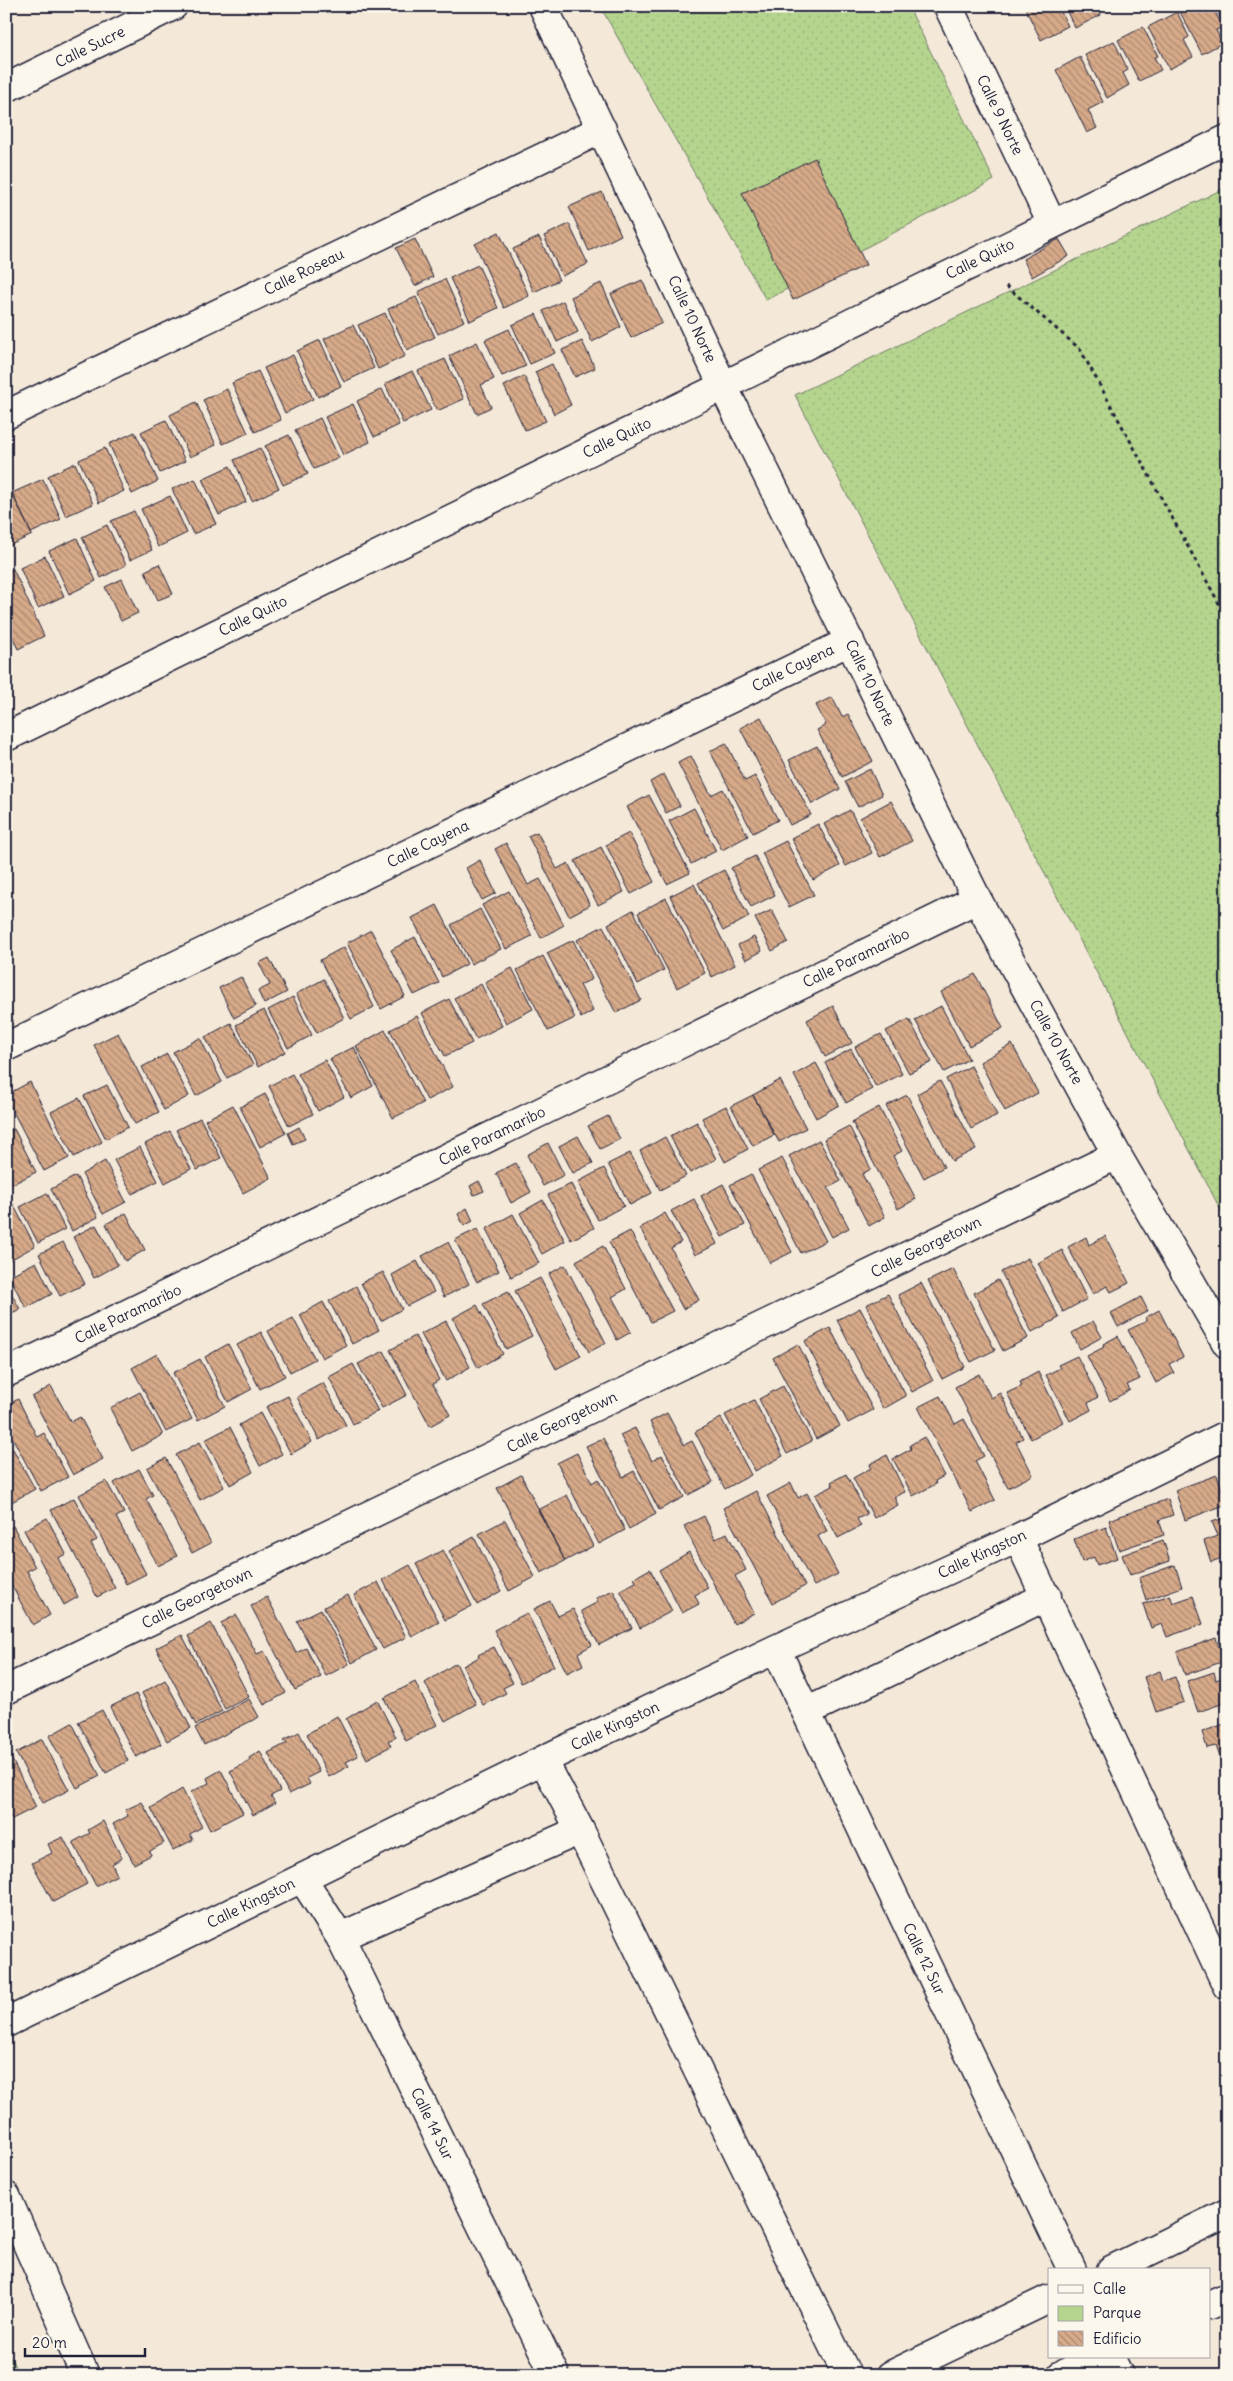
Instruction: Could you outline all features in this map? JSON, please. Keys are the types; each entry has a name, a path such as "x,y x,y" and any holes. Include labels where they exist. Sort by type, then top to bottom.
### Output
{"street":[{"name":"Calle Sucre","path":"6,88 173,6"},
{"name":"Calle 10 Norte","path":"543,6 723,386 977,899 1117,1155 1227,1344"},
{"name":"Calle 9 Norte","path":"948,6 1052,224"},
{"name":"Calle Roseau","path":"6,414 602,129"},
{"name":"Calle Quito","path":"6,737 1227,139"},
{"name":"Calle Cayena","path":"6,1047 850,641"},
{"name":"Calle Paramaribo","path":"6,1373 977,899"},
{"name":"Calle Georgetown","path":"6,1690 1117,1155"},
{"name":"Calle Kingston","path":"6,2023 543,1760 776,1649 1018,1538 1227,1435"},
{"path":"1018,1538 1047,1596 1227,1986"},
{"path":"806,1712 1047,1596"},
{"name":"Calle 12 Sur","path":"776,1649 1071,2268"},
{"path":"543,1760 580,1830 847,2375"},
{"path":"340,1937 580,1830"},
{"name":"Calle 14 Sur","path":"302,1878 340,1937 555,2375"},
{"path":"6,2196 85,2375"},
{"path":"1114,2268 1227,2213"},
{"path":"1210,2306 1227,2297"},
{"path":"891,2375 1048,2299"},
{"path":"1061,2375 1098,2358"},
{"path":"1110,2358 1119,2375"}],"path":[{"path":"976,261 1080,349 1227,618"}],"green space":[{"path":"600,6 908,6 994,180 766,300"},
{"path":"1227,187 1227,1222 795,395"},
{"path":"6,2348 19,2375 6,2375"}],"building":[{"path":"1024,6 1058,6 1068,26 1041,40"},
{"path":"1064,6 1097,6 1101,15 1075,28"},
{"path":"1187,6 1212,6 1223,27 1216,30 1222,43 1202,54 1179,10"},
{"path":"1215,6 1227,6 1227,30 1223,23"},
{"path":"1177,12 1189,37 1184,40 1193,57 1169,69 1148,27"},
{"path":"1143,27 1158,56 1154,57 1161,70 1139,81 1118,40"},
{"path":"1114,41 1128,70 1123,73 1129,85 1107,98 1085,55"},
{"path":"1080,57 1103,102 1088,110 1097,128 1087,133 1056,70"},
{"path":"815,158 866,265 793,300 742,193"},
{"path":"602,192 621,235 589,251 569,207"},
{"path":"569,224 588,264 562,276 544,236"},
{"path":"499,232 529,296 504,308 475,244"},
{"path":"539,237 559,280 534,292 513,249"},
{"path":"415,239 433,277 415,286 396,248"},
{"path":"1059,239 1069,256 1032,277 1023,259"},
{"path":"478,265 498,308 470,321 450,278"},
{"path":"445,279 464,321 438,334 418,292"},
{"path":"642,280 662,323 631,338 611,294"},
{"path":"601,283 621,327 592,342 571,297"},
{"path":"416,297 435,337 407,350 388,309"},
{"path":"563,301 578,332 557,342 543,311"},
{"path":"385,313 405,356 378,369 358,325"},
{"path":"536,314 555,353 530,364 512,325"},
{"path":"353,325 374,368 344,382 324,339"},
{"path":"509,329 526,366 502,376 485,340"},
{"path":"320,340 341,386 318,397 297,351"},
{"path":"582,341 595,368 575,377 562,350"},
{"path":"477,342 494,379 481,385 491,407 477,414 449,356"},
{"path":"293,355 313,399 285,413 264,368"},
{"path":"445,359 464,399 437,411 418,371"},
{"path":"552,364 571,405 554,414 535,372"},
{"path":"258,371 281,420 255,432 232,383"},
{"path":"412,371 431,410 403,423 385,384"},
{"path":"524,376 546,421 525,430 504,386"},
{"path":"227,389 248,433 223,444 203,400"},
{"path":"382,389 399,425 374,437 357,401"},
{"path":"196,402 216,445 190,457 170,415"},
{"path":"353,404 370,442 343,455 325,417"},
{"path":"320,418 339,458 314,469 295,430"},
{"path":"166,420 185,461 160,473 141,432"},
{"path":"135,432 158,481 132,494 109,444"},
{"path":"289,435 308,474 283,485 265,446"},
{"path":"105,448 124,491 99,503 79,460"},
{"path":"260,448 279,488 252,501 234,460"},
{"path":"75,463 93,504 66,516 48,476"},
{"path":"230,466 246,502 219,515 202,479"},
{"path":"43,479 61,519 31,533 12,493"},
{"path":"195,479 216,524 193,534 172,489"},
{"path":"12,493 32,535 6,547 6,496"},
{"path":"170,496 187,533 158,547 141,509"},
{"path":"134,511 152,550 130,560 111,521"},
{"path":"107,525 126,565 101,578 82,537"},
{"path":"77,538 96,581 69,594 49,551"},
{"path":"45,556 64,596 38,608 20,568"},
{"path":"159,564 173,594 158,600 145,571"},
{"path":"13,569 44,636 18,649 6,623 6,572"},
{"path":"122,579 138,613 121,621 105,587"},
{"path":"832,697 842,717 848,714 873,761 842,777 817,730 826,725 816,705"},
{"path":"761,717 811,815 790,825 740,728"},
{"path":"726,743 745,781 755,776 778,820 753,833 710,751"},
{"path":"817,746 840,789 812,804 789,760"},
{"path":"691,756 711,795 723,789 748,836 722,850 678,763"},
{"path":"870,769 882,795 858,807 845,782"},
{"path":"664,774 680,806 666,813 650,782"},
{"path":"649,795 690,873 667,884 627,807"},
{"path":"891,801 912,841 880,857 860,818"},
{"path":"694,808 716,851 691,864 669,821"},
{"path":"850,810 872,853 846,866 824,824"},
{"path":"818,824 840,866 813,880 791,838"},
{"path":"537,832 557,869 568,863 590,905 569,916 528,836"},
{"path":"629,833 654,882 631,894 606,845"},
{"path":"786,841 814,895 789,907 762,853"},
{"path":"506,843 528,885 540,879 564,925 541,938 495,849"},
{"path":"601,847 624,892 598,905 575,861"},
{"path":"755,856 775,895 751,907 731,868"},
{"path":"480,860 496,893 482,900 466,868"},
{"path":"724,870 749,917 723,931 698,883"},
{"path":"694,884 735,965 712,977 670,896"},
{"path":"509,891 532,936 506,949 482,905"},
{"path":"666,898 705,973 677,988 638,913"},
{"path":"437,905 467,964 442,977 412,918"},
{"path":"480,909 501,949 471,964 451,925"},
{"path":"633,910 664,970 638,984 608,924"},
{"path":"772,910 788,942 772,951 755,918"},
{"path":"603,926 641,1000 616,1013 577,940"},
{"path":"371,930 405,996 381,1009 347,943"},
{"path":"415,937 439,983 414,995 391,950"},
{"path":"754,937 762,951 746,960 738,945"},
{"path":"573,940 592,979 580,985 593,1011 581,1018 547,953"},
{"path":"344,947 374,1007 351,1019 320,960"},
{"path":"543,956 575,1018 548,1031 517,970"},
{"path":"269,958 287,992 264,1004 258,991 270,985 259,963"},
{"path":"512,968 533,1009 506,1023 485,982"},
{"path":"975,974 1003,1028 969,1046 941,992"},
{"path":"241,977 256,1006 234,1018 219,988"},
{"path":"324,979 344,1018 317,1033 296,994"},
{"path":"481,984 502,1026 476,1039 454,998"},
{"path":"293,997 312,1035 288,1048 268,1010"},
{"path":"449,999 472,1043 445,1056 422,1013"},
{"path":"833,1006 852,1043 825,1057 807,1020"},
{"path":"941,1006 969,1059 944,1072 915,1020"},
{"path":"264,1010 285,1052 258,1067 236,1025"},
{"path":"417,1016 453,1087 427,1100 390,1030"},
{"path":"909,1019 932,1062 909,1073 886,1031"},
{"path":"231,1023 253,1065 227,1078 205,1037"},
{"path":"385,1030 423,1103 393,1118 356,1046"},
{"path":"118,1033 159,1112 135,1124 94,1045"},
{"path":"881,1034 902,1074 876,1087 855,1047"},
{"path":"200,1038 222,1082 196,1096 173,1052"},
{"path":"1012,1044 1038,1093 1005,1111 980,1062"},
{"path":"354,1047 373,1086 351,1098 330,1059"},
{"path":"851,1049 872,1089 846,1103 825,1063"},
{"path":"167,1054 189,1096 164,1110 142,1067"},
{"path":"325,1060 344,1097 318,1111 298,1074"},
{"path":"816,1063 839,1105 816,1118 794,1075"},
{"path":"971,1066 997,1115 971,1129 946,1079"},
{"path":"292,1074 313,1114 289,1126 269,1086"},
{"path":"780,1080 806,1128 779,1142 753,1095"},
{"path":"940,1081 976,1149 952,1161 917,1094"},
{"path":"30,1082 69,1158 44,1171 6,1098 6,1095"},
{"path":"107,1085 128,1127 106,1139 84,1096"},
{"path":"265,1094 286,1133 260,1147 240,1107"},
{"path":"753,1095 774,1135 753,1146 731,1106"},
{"path":"907,1095 944,1167 924,1178 886,1106"},
{"path":"79,1098 102,1142 74,1157 51,1112"},
{"path":"233,1105 271,1178 243,1193 205,1120"},
{"path":"726,1106 748,1149 725,1162 702,1118"},
{"path":"879,1107 902,1151 893,1156 916,1199 898,1209 852,1122"},
{"path":"608,1116 620,1139 600,1149 588,1126"},
{"path":"200,1118 221,1158 197,1170 176,1130"},
{"path":"697,1122 716,1159 690,1173 670,1136"},
{"path":"849,1126 871,1169 862,1174 885,1217 869,1226 824,1139"},
{"path":"299,1127 305,1139 293,1144 288,1133"},
{"path":"14,1129 36,1172 13,1184 6,1171 6,1133"},
{"path":"170,1131 191,1169 165,1183 145,1144"},
{"path":"578,1136 593,1163 573,1173 559,1146"},
{"path":"665,1137 686,1176 660,1190 640,1151"},
{"path":"819,1140 841,1181 828,1188 849,1228 832,1237 789,1156"},
{"path":"548,1143 564,1175 543,1186 527,1155"},
{"path":"140,1147 158,1181 132,1194 114,1160"},
{"path":"630,1153 652,1193 630,1205 608,1164"},
{"path":"782,1158 826,1241 801,1253 758,1170"},
{"path":"105,1161 126,1202 103,1214 82,1174"},
{"path":"516,1163 531,1192 511,1203 496,1173"},
{"path":"604,1168 624,1206 598,1220 578,1182"},
{"path":"751,1174 792,1252 770,1263 730,1185"},
{"path":"76,1176 98,1217 72,1231 51,1189"},
{"path":"479,1181 484,1191 474,1195 470,1186"},
{"path":"571,1184 594,1228 571,1240 548,1195"},
{"path":"723,1184 745,1225 722,1237 701,1196"},
{"path":"47,1193 65,1229 38,1243 20,1207"},
{"path":"694,1199 717,1244 695,1255 671,1211"},
{"path":"543,1200 565,1241 542,1254 520,1213"},
{"path":"13,1204 35,1246 10,1260 6,1252 6,1208"},
{"path":"467,1208 473,1221 464,1226 458,1214"},
{"path":"126,1213 145,1250 125,1261 106,1224"},
{"path":"665,1213 681,1242 671,1248 699,1300 683,1309 640,1228"},
{"path":"513,1214 539,1263 511,1277 486,1229"},
{"path":"96,1225 118,1265 94,1278 73,1237"},
{"path":"477,1229 499,1271 477,1282 455,1240"},
{"path":"630,1231 673,1311 651,1322 609,1242"},
{"path":"1105,1236 1129,1283 1111,1292 1107,1286 1093,1294 1068,1247 1086,1237 1089,1245"},
{"path":"63,1242 85,1284 60,1296 39,1254"},
{"path":"448,1242 469,1284 444,1297 422,1256"},
{"path":"603,1246 626,1289 612,1297 631,1332 617,1340 576,1261"},
{"path":"1062,1250 1087,1299 1063,1312 1038,1263"},
{"path":"1028,1258 1059,1318 1032,1332 1001,1272"},
{"path":"417,1261 434,1292 407,1306 392,1275"},
{"path":"36,1262 52,1294 26,1308 9,1276"},
{"path":"565,1265 606,1343 589,1352 549,1274"},
{"path":"953,1269 995,1350 971,1362 928,1281"},
{"path":"383,1272 402,1309 381,1321 361,1283"},
{"path":"540,1278 581,1356 556,1369 515,1291"},
{"path":"998,1280 1028,1338 1003,1351 974,1293"},
{"path":"921,1283 965,1367 942,1379 898,1295"},
{"path":"6,1284 20,1309 6,1316"},
{"path":"356,1286 379,1330 352,1344 329,1301"},
{"path":"508,1291 532,1336 506,1349 483,1304"},
{"path":"888,1294 933,1381 912,1392 866,1305"},
{"path":"1141,1297 1148,1311 1118,1327 1111,1313"},
{"path":"323,1302 346,1345 322,1358 300,1315"},
{"path":"477,1305 503,1354 478,1368 453,1318"},
{"path":"860,1308 906,1396 883,1409 837,1320"},
{"path":"1159,1310 1183,1357 1169,1364 1174,1373 1156,1383 1128,1330 1147,1321 1145,1318"},
{"path":"293,1318 315,1359 290,1372 268,1331"},
{"path":"446,1321 470,1367 446,1381 421,1334"},
{"path":"1093,1321 1102,1337 1080,1349 1072,1333"},
{"path":"830,1328 873,1410 848,1423 805,1341"},
{"path":"261,1332 285,1376 260,1389 237,1345"},
{"path":"415,1336 439,1380 433,1384 450,1415 430,1426 390,1350"},
{"path":"1118,1336 1140,1379 1127,1385 1130,1390 1110,1401 1087,1356 1104,1347 1103,1344"},
{"path":"228,1344 252,1389 228,1402 205,1357"},
{"path":"798,1344 840,1426 816,1439 773,1358"},
{"path":"384,1351 407,1395 382,1408 358,1364"},
{"path":"157,1354 192,1419 166,1432 132,1368"},
{"path":"1077,1356 1098,1397 1088,1403 1091,1410 1070,1421 1046,1375 1060,1368 1058,1365"},
{"path":"200,1359 225,1406 198,1420 173,1373"},
{"path":"353,1364 378,1411 353,1424 329,1377"},
{"path":"1038,1372 1063,1422 1031,1439 1007,1393 1022,1386 1020,1382"},
{"path":"979,1374 991,1398 1000,1393 1023,1438 1016,1442 1033,1475 1008,1488 955,1387"},
{"path":"323,1383 346,1425 319,1440 297,1397"},
{"path":"51,1386 71,1422 80,1417 103,1459 73,1475 32,1397"},
{"path":"783,1386 812,1441 787,1454 759,1399"},
{"path":"140,1392 163,1435 132,1451 110,1408"},
{"path":"288,1396 312,1442 291,1454 266,1407"},
{"path":"940,1396 955,1424 964,1419 984,1456 975,1461 995,1500 972,1512 918,1407"},
{"path":"18,1399 37,1437 44,1433 68,1477 41,1491 6,1426 6,1406"},
{"path":"754,1400 783,1456 755,1471 725,1415"},
{"path":"260,1413 282,1454 260,1466 239,1425"},
{"path":"667,1413 684,1445 692,1441 713,1482 688,1495 650,1422"},
{"path":"721,1418 751,1475 725,1489 695,1432"},
{"path":"230,1427 253,1472 230,1485 205,1440"},
{"path":"635,1428 652,1461 662,1455 684,1497 659,1510 620,1435"},
{"path":"924,1437 944,1476 935,1481 936,1484 913,1496 893,1459 911,1449 910,1445"},
{"path":"603,1438 623,1477 634,1471 656,1514 629,1529 586,1446"},
{"path":"200,1442 224,1487 200,1500 176,1455"},
{"path":"13,1449 35,1489 10,1503 6,1497 6,1451"},
{"path":"577,1453 592,1483 598,1479 625,1530 599,1544 557,1463"},
{"path":"887,1455 905,1492 894,1497 898,1505 874,1518 853,1478 871,1468 870,1464"},
{"path":"166,1458 211,1543 192,1553 147,1468"},
{"path":"139,1469 153,1495 146,1499 177,1556 158,1566 114,1483"},
{"path":"846,1474 867,1514 857,1519 861,1526 838,1538 815,1495 833,1486 831,1482"},
{"path":"521,1475 565,1561 541,1573 497,1488"},
{"path":"1217,1475 1227,1504 1185,1520 1175,1490"},
{"path":"106,1481 124,1513 116,1517 146,1574 126,1584 79,1495"},
{"path":"791,1483 798,1498 807,1493 827,1531 818,1536 838,1574 814,1586 767,1496"},
{"path":"756,1491 805,1586 773,1603 723,1508"},
{"path":"567,1495 593,1546 565,1561 538,1510"},
{"path":"74,1498 97,1540 91,1543 115,1588 97,1597 51,1510"},
{"path":"1168,1499 1173,1515 1159,1520 1164,1535 1119,1550 1109,1520"},
{"path":"704,1516 715,1539 727,1533 746,1570 735,1576 754,1613 734,1624 684,1526"},
{"path":"1227,1517 1227,1556 1211,1562 1204,1541 1218,1536 1212,1522"},
{"path":"47,1518 66,1554 58,1558 78,1597 64,1605 24,1530"},
{"path":"505,1520 535,1577 509,1591 479,1534"},
{"path":"13,1526 35,1567 27,1571 50,1615 33,1625 6,1575 6,1530"},
{"path":"1106,1527 1117,1558 1097,1565 1094,1557 1082,1562 1074,1539"},
{"path":"474,1537 501,1591 477,1605 449,1551"},
{"path":"1163,1540 1170,1561 1130,1575 1122,1555"},
{"path":"443,1550 472,1606 445,1620 416,1564"},
{"path":"689,1552 708,1588 695,1595 699,1604 682,1613 659,1570"},
{"path":"410,1565 439,1622 412,1637 383,1580"},
{"path":"1175,1565 1182,1587 1146,1600 1139,1578"},
{"path":"650,1569 672,1611 640,1628 620,1590 636,1582 634,1578"},
{"path":"1227,1575 1227,1594 1220,1578"},
{"path":"378,1582 406,1637 383,1649 354,1595"},
{"path":"613,1590 632,1628 599,1645 581,1611 598,1602 596,1598"},
{"path":"348,1595 376,1650 352,1663 324,1607"},
{"path":"1170,1595 1173,1603 1193,1596 1203,1624 1167,1637 1162,1624 1151,1628 1143,1604"},
{"path":"267,1597 296,1653 306,1648 321,1677 295,1690 251,1606"},
{"path":"550,1601 558,1616 573,1609 592,1645 578,1653 583,1665 567,1673 534,1609"},
{"path":"321,1609 349,1664 326,1676 297,1621"},
{"path":"527,1613 554,1666 521,1683 494,1630"},
{"path":"236,1615 257,1654 264,1651 286,1693 264,1705 221,1623"},
{"path":"211,1623 249,1697 225,1709 188,1636"},
{"path":"182,1635 222,1711 196,1725 156,1648"},
{"path":"1216,1638 1224,1661 1185,1675 1177,1652"},
{"path":"494,1647 513,1683 503,1688 506,1693 483,1705 463,1666 479,1657 478,1655"},
{"path":"456,1663 476,1704 445,1721 425,1683"},
{"path":"1160,1671 1163,1681 1175,1677 1184,1702 1156,1712 1144,1677"},
{"path":"1214,1672 1216,1680 1227,1676 1227,1702 1198,1712 1187,1681"},
{"path":"165,1680 191,1728 167,1741 142,1693"},
{"path":"415,1682 437,1725 406,1741 384,1698"},
{"path":"136,1694 161,1744 136,1757 110,1707"},
{"path":"249,1699 259,1717 204,1745 195,1728"},
{"path":"377,1700 396,1737 388,1741 391,1746 367,1759 346,1719"},
{"path":"102,1710 128,1761 106,1773 78,1722"},
{"path":"337,1716 358,1756 346,1762 349,1766 329,1777 307,1734"},
{"path":"72,1723 100,1776 77,1788 49,1736"},
{"path":"1227,1723 1227,1755 1220,1757 1216,1746 1207,1748 1202,1732"},
{"path":"299,1732 319,1772 307,1778 310,1784 289,1794 268,1753 287,1743 284,1740"},
{"path":"42,1739 69,1790 43,1803 16,1753"},
{"path":"260,1751 280,1791 271,1796 275,1803 253,1815 230,1771 250,1761 249,1758"},
{"path":"9,1754 36,1807 12,1819 6,1809 6,1756"},
{"path":"221,1770 243,1813 210,1830 191,1792 209,1783 207,1778"},
{"path":"182,1789 202,1827 190,1834 193,1840 173,1850 151,1808"},
{"path":"142,1802 164,1843 150,1851 151,1855 134,1864 113,1824 128,1816 125,1810"},
{"path":"103,1821 122,1858 112,1864 117,1875 96,1886 73,1842 90,1833 88,1830"},
{"path":"63,1837 87,1884 53,1902 32,1863 52,1853 48,1844"}]}
